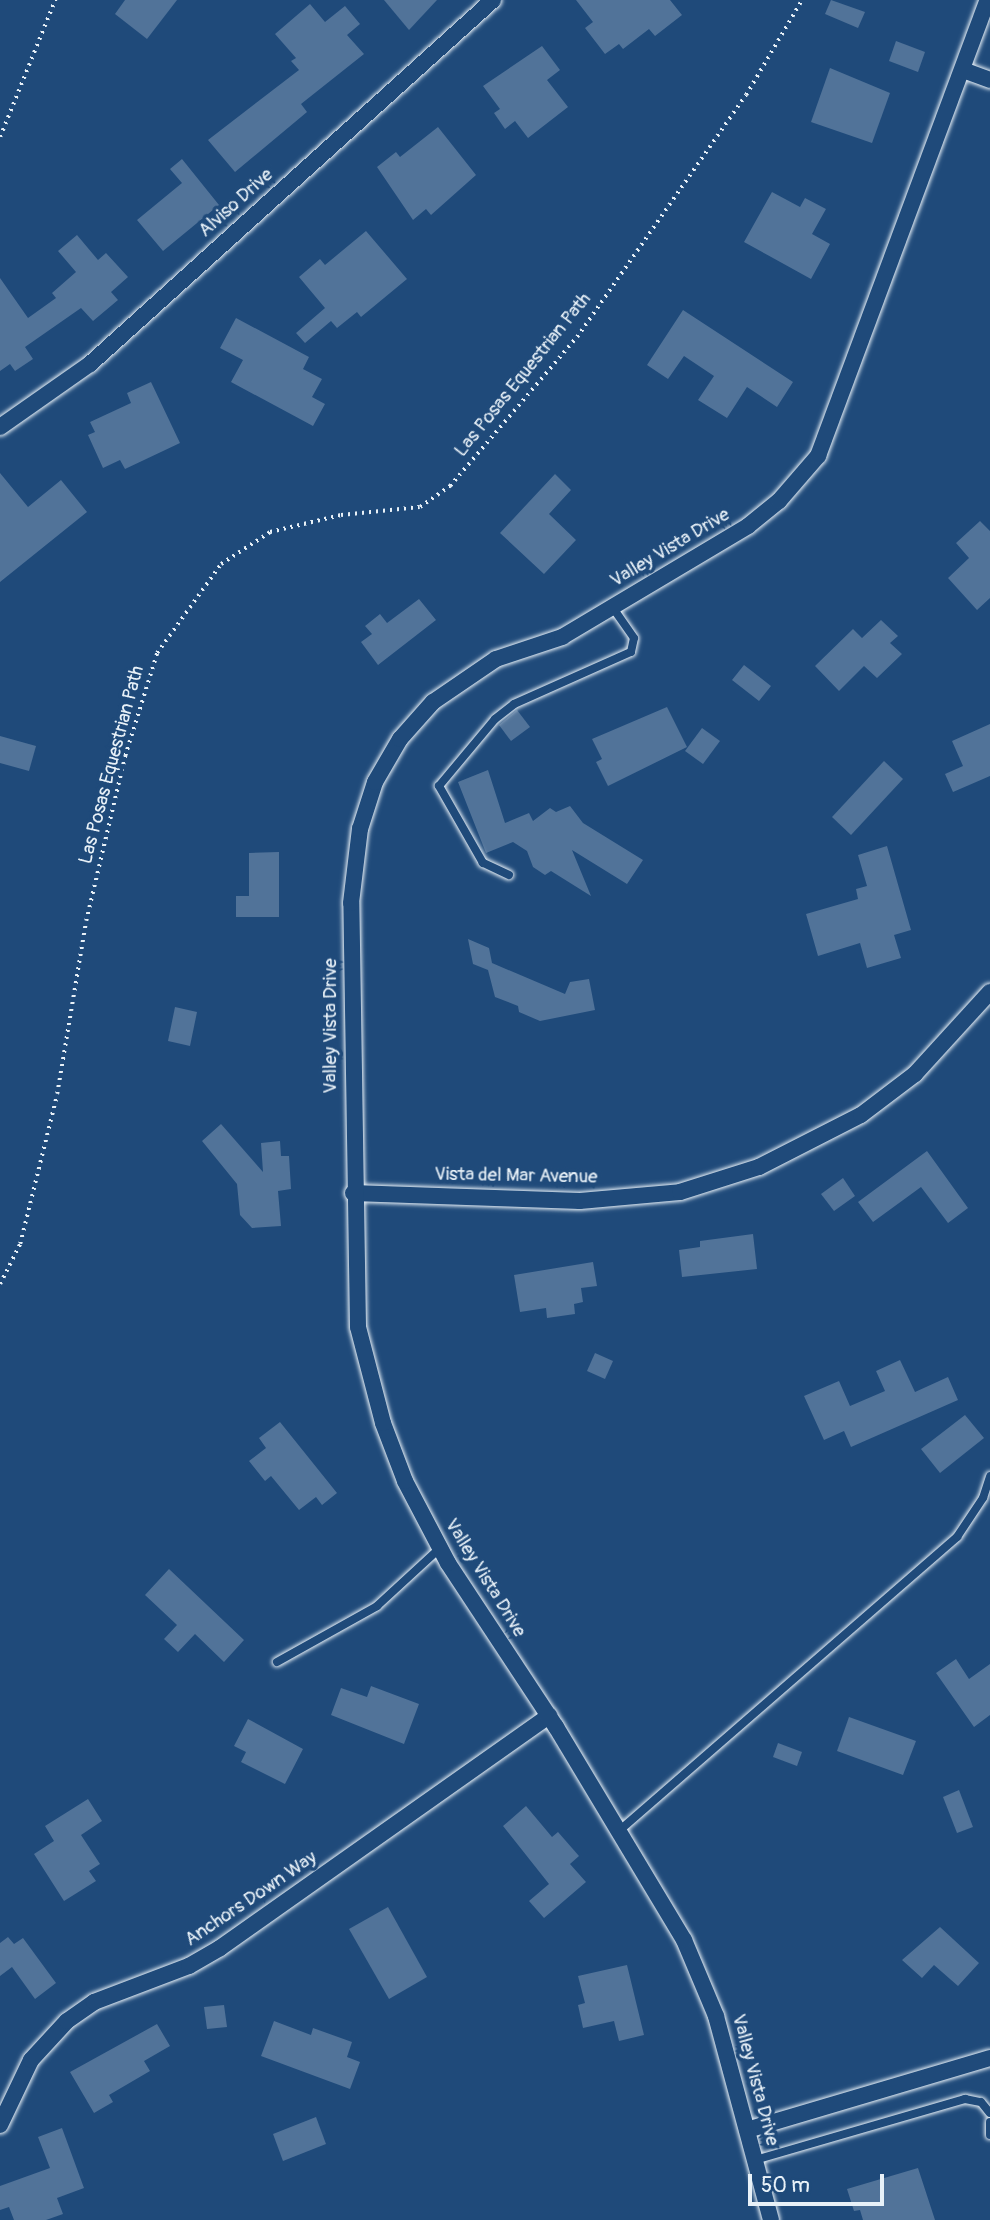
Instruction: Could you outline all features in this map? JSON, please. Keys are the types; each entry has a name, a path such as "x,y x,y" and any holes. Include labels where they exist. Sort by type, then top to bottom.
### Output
{"street":[{"name":"Alviso Drive","path":"0,427 90,364 493,0"},
{"name":"Valley Vista Drive","path":"771,2220 701,1978 663,1900 549,1716 440,1548 393,1451 358,1327 353,1193 351,903 360,829 375,782 408,729 452,686 496,659 562,637 748,526 779,501 818,456 988,0"},
{"path":"963,69 990,80"},
{"name":"Vista del Mar Avenue","path":"353,1193 580,1201 680,1192 760,1167 871,1107 915,1074 990,992"},
{"name":"Anchors Down Way","path":"0,2125 31,2060 67,2021 94,2002 189,1966 220,1948 549,1716"},
{"path":"747,2130 990,2058"}],"lane":[{"path":"509,875 483,863 439,786 495,719 514,704 631,652 634,638 612,607"},
{"path":"620,1830 957,1537 983,1498 990,1476"},
{"path":"277,1662 377,1606 440,1548"},
{"path":"755,2160 965,2099 981,2102 990,2113"},
{"path":"990,2122 990,2135"}],"path":[{"path":"0,137 55,0"},
{"name":"Las Posas Equestrian Path","path":"0,1284 20,1244 57,1094 86,921 125,756 157,653 221,564 270,533 341,515 420,507 450,486 577,337 746,95 802,0"}],"building":[{"path":"125,0 177,0 147,39 115,14"},
{"path":"384,0 437,0 409,30"},
{"path":"576,0 670,0 682,15 655,36 649,29 623,49 619,44 605,54 585,28 593,22"},
{"path":"831,0 865,12 858,28 825,14"},
{"path":"310,4 325,22 345,6 360,24 347,35 364,54 301,104 307,112 235,172 208,140 299,70 291,61 296,58 275,34"},
{"path":"896,41 925,52 918,72 889,61"},
{"path":"542,46 560,70 547,80 568,107 528,138 515,121 505,129 494,113 500,109 483,86"},
{"path":"830,68 890,93 872,143 811,122"},
{"path":"438,127 476,175 431,215 426,209 413,220 377,167 396,152 400,157"},
{"path":"182,159 219,205 163,251 137,220 182,183 170,169"},
{"path":"772,192 800,207 805,198 826,209 812,234 830,244 811,279 744,242"},
{"path":"366,231 407,279 361,317 357,312 337,328 331,321 305,343 296,333 325,308 299,277 320,259 325,265"},
{"path":"77,235 98,260 106,253 128,277 111,292 118,300 93,321 81,308 25,347 33,359 15,371 10,364 0,371 0,278 28,318 56,298 52,293 76,272 58,251"},
{"path":"683,310 793,382 777,407 747,387 727,418 698,400 714,376 684,356 668,379 647,365"},
{"path":"236,318 309,357 303,369 322,379 312,397 325,404 313,426 231,382 243,360 220,348"},
{"path":"151,382 180,443 125,469 120,460 103,468 88,435 95,432 90,422 131,403 127,393"},
{"path":"0,473 28,507 61,480 87,512 0,582"},
{"path":"555,474 571,490 549,514 576,540 544,574 500,533"},
{"path":"980,521 990,531 990,598 977,610 948,578 969,558 956,543"},
{"path":"419,599 436,620 378,665 361,642 372,634 365,626 380,614 387,623"},
{"path":"881,620 898,636 890,643 902,654 877,678 864,666 839,691 815,666 853,629 862,638"},
{"path":"744,665 771,686 759,701 732,680"},
{"path":"667,707 687,747 608,786 596,762 602,759 592,739"},
{"path":"517,710 530,727 511,741 499,725"},
{"path":"990,724 990,776 953,792 945,774 963,766 952,741"},
{"path":"702,728 720,741 703,764 685,751"},
{"path":"0,736 36,746 29,771 0,763"},
{"path":"884,761 903,779 851,835 832,817"},
{"path":"488,770 505,823 529,813 533,821 550,808 556,812 570,806 583,823 643,860 627,884 572,850 591,896 551,871 545,875 533,867 527,851 513,842 486,853 458,782"},
{"path":"887,846 911,930 894,935 901,958 867,968 860,943 818,956 806,914 858,899 856,889 867,886 858,855"},
{"path":"279,852 279,917 236,917 236,896 249,896 249,853"},
{"path":"468,939 489,948 492,963 565,994 570,982 589,979 595,1010 540,1021 519,1012 518,1006 495,997 488,970 473,964"},
{"path":"175,1007 197,1012 190,1046 168,1041"},
{"path":"221,1124 263,1172 261,1143 280,1141 281,1156 289,1156 291,1189 278,1191 281,1226 252,1228 240,1215 237,1184 202,1141"},
{"path":"927,1151 968,1208 948,1223 921,1187 873,1222 858,1202"},
{"path":"843,1178 855,1196 834,1211 821,1194"},
{"path":"753,1234 757,1269 682,1277 679,1250 700,1247 700,1241"},
{"path":"593,1262 597,1286 581,1288 583,1302 574,1304 575,1314 547,1318 546,1308 520,1312 514,1275"},
{"path":"595,1353 613,1361 605,1379 587,1371"},
{"path":"900,1360 915,1392 948,1377 958,1400 851,1447 844,1431 824,1440 804,1396 839,1381 850,1406 885,1391 876,1371"},
{"path":"965,1415 984,1438 940,1473 921,1449"},
{"path":"280,1422 337,1493 322,1505 316,1497 299,1510 271,1476 265,1481 249,1461 266,1448 259,1438"},
{"path":"169,1569 244,1640 224,1662 195,1634 178,1652 164,1639 177,1625 145,1595"},
{"path":"956,1659 969,1679 990,1664 990,1715 974,1727 936,1673"},
{"path":"371,1686 419,1704 404,1744 331,1715 341,1688 367,1697"},
{"path":"849,1717 916,1741 903,1775 837,1751"},
{"path":"248,1719 303,1749 285,1784 241,1762 246,1752 234,1746"},
{"path":"778,1743 802,1752 797,1766 773,1757"},
{"path":"959,1790 973,1827 957,1833 943,1797"},
{"path":"88,1799 102,1821 81,1835 100,1864 89,1871 96,1881 64,1901 34,1854 54,1841 45,1826"},
{"path":"526,1806 552,1837 558,1832 579,1856 570,1864 586,1882 544,1918 529,1901 549,1884 503,1826"},
{"path":"388,1907 427,1977 389,1999 349,1929"},
{"path":"940,1927 979,1963 958,1986 934,1965 922,1978 902,1960"},
{"path":"8,1937 14,1944 23,1938 56,1983 35,1999 12,1967 0,1976 0,1943"},
{"path":"627,1965 644,2035 619,2041 614,2021 583,2028 578,2005 585,2003 578,1976"},
{"path":"224,2005 227,2027 207,2029 204,2007"},
{"path":"274,2021 311,2035 313,2028 352,2042 347,2057 360,2062 350,2089 261,2056"},
{"path":"157,2024 170,2046 144,2061 150,2071 109,2095 113,2102 94,2113 70,2072"},
{"path":"316,2117 326,2144 283,2161 273,2134"},
{"path":"62,2128 84,2188 57,2198 63,2214 46,2220 14,2220 9,2207 0,2210 0,2186 50,2168 38,2137"},
{"path":"918,2168 935,2220 863,2220 860,2210 854,2211 847,2189"}]}
